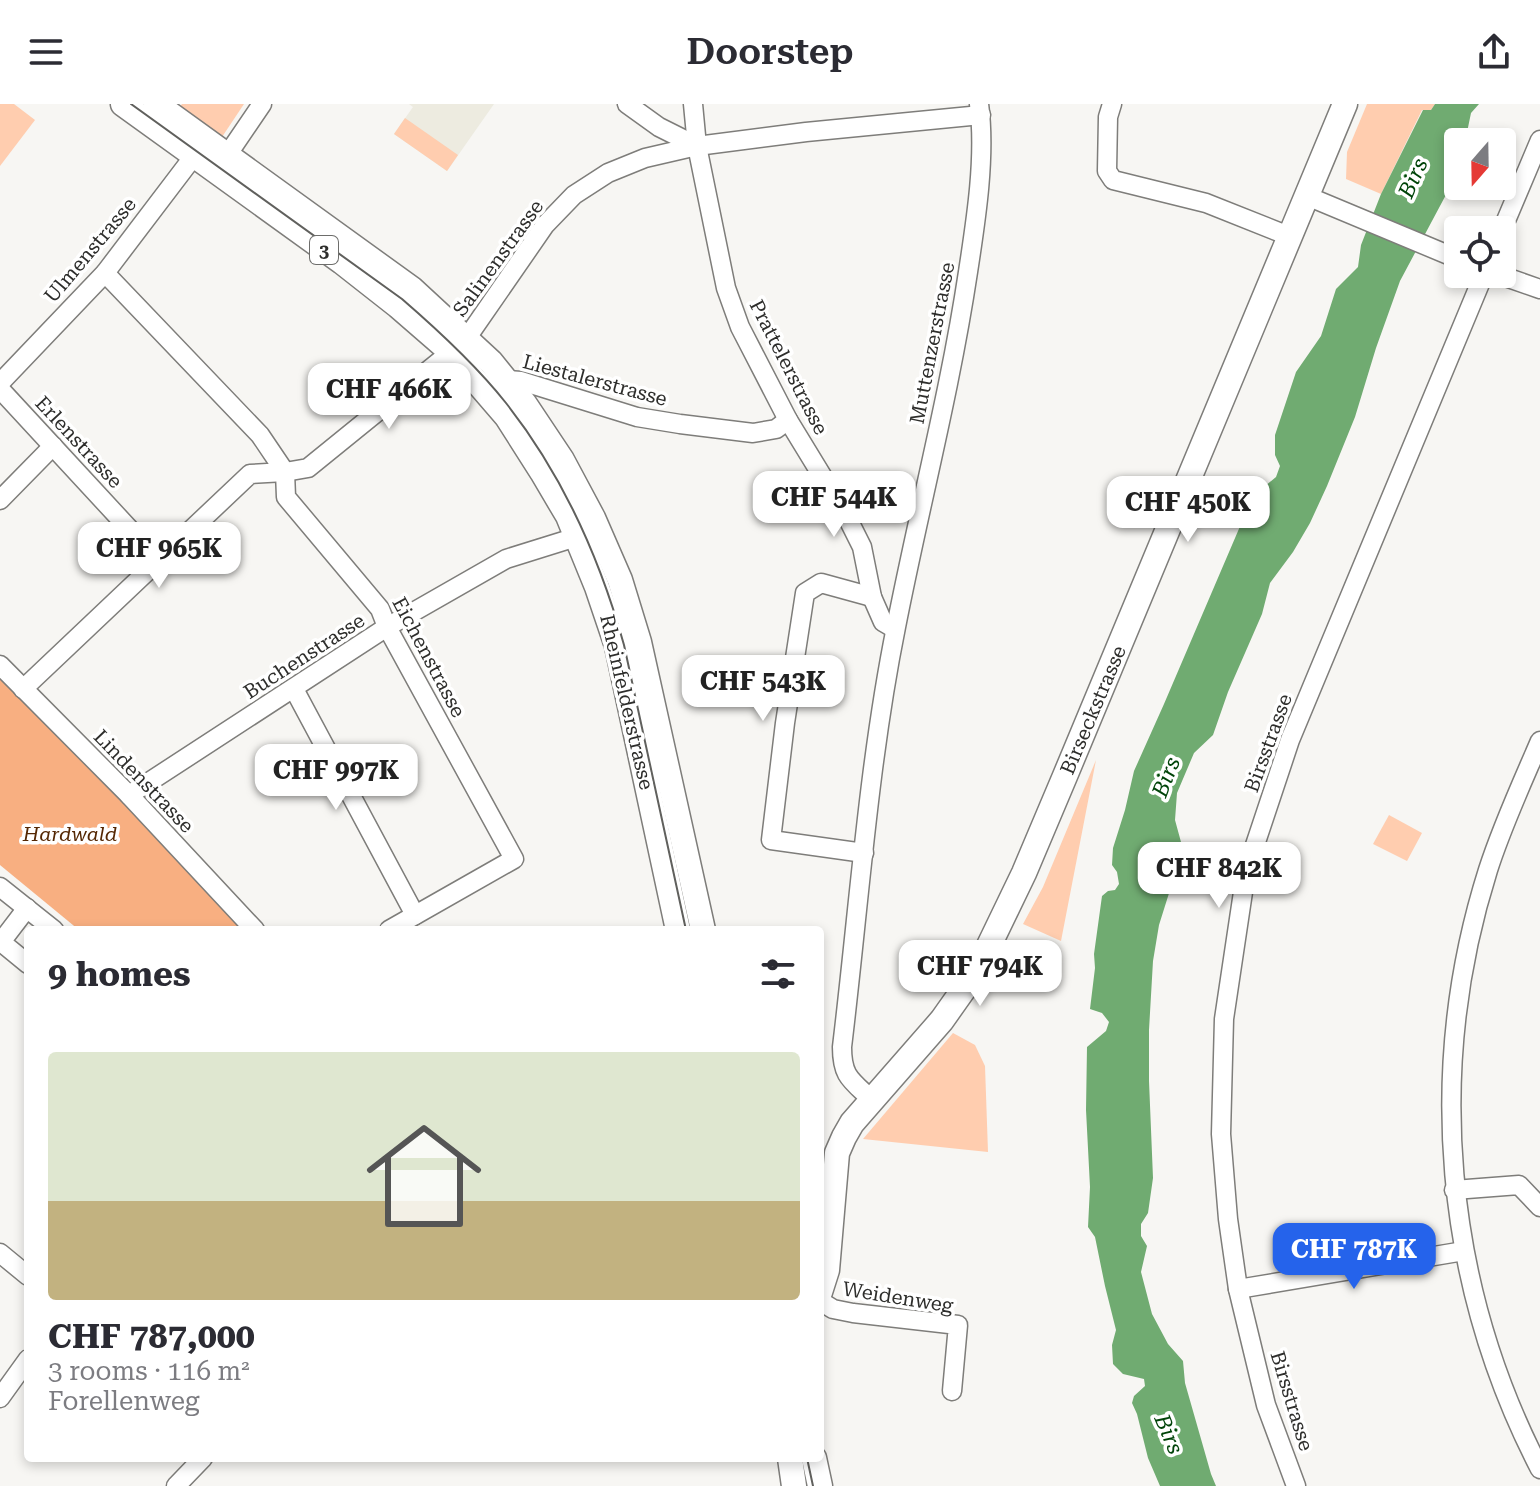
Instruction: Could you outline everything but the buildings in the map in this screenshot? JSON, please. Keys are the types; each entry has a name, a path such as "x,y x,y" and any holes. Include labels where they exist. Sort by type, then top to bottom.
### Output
{"main road":[{"name":"Rheinfelderstrasse","path":"123,104 201,147 228,154 412,289 497,387 507,417 568,516 588,534 620,580 639,642 702,926"},
{"name":"Rheinfelderstrasse","path":"156,104 201,147 342,262 398,306 459,345"},
{"name":"Birseckstrasse","path":"824,1279 837,1153 844,1137 852,1123 942,1020 984,956 1024,873 1289,236 1316,200 1345,104"},
{"name":"Rheinfelderstrasse","path":"588,534 597,587 617,646 677,926"},
{"path":"791,1462 794,1486"},
{"path":"815,1462 820,1486"}],"street":[{"path":"228,154 262,104"},
{"path":"627,104 659,127 697,146"},
{"name":"Prattelerstrasse","path":"693,104 697,146 726,288 740,327 788,420 846,515 862,547 872,597 883,622 895,629"},
{"path":"1112,104 1108,117 1107,171 1113,180 1206,203 1289,236"},
{"name":"Salinenstrasse","path":"23,689 250,474 308,468 459,345 545,225 574,195 608,173 645,158 697,146 980,110"},
{"name":"Muttenzerstrasse","path":"872,1100 849,1078 842,1061 842,1047 875,742 895,629 960,325 979,181 980,110"},
{"path":"1508,216 1540,140"},
{"name":"Ulmenstrasse","path":"0,386 105,273 201,147"},
{"path":"1316,200 1444,253"},
{"name":"Eichenstrasse","path":"105,273 260,435 285,472 286,497 380,609 514,859 396,926"},
{"path":"1516,281 1540,289"},
{"name":"Birsstrasse","path":"1296,1486 1266,1405 1238,1289 1221,1134 1224,1019 1246,872 1290,740 1478,288"},
{"name":"Liestalerstrasse","path":"497,387 521,381 637,417 753,433 776,429 788,420"},
{"name":"Erlenstrasse","path":"0,386 159,561"},
{"path":"0,500 53,446"},
{"name":"Buchenstrasse","path":"129,795 387,627 506,559 588,534"},
{"path":"864,853 771,840 805,593 821,583 872,597"},
{"name":"Lindenstrasse","path":"0,665 129,795 251,926"},
{"path":"294,689 415,915"},
{"path":"1540,741 1488,871 1465,964 1451,1086 1454,1190 1464,1251 1487,1345 1509,1403 1540,1469"},
{"path":"0,887 49,926"},
{"path":"24,961 1,942 27,908"},
{"path":"1454,1190 1519,1185 1540,1207"},
{"path":"1238,1289 1464,1251"},
{"path":"0,1253 24,1273"},
{"name":"Weidenweg","path":"824,1303 833,1309 853,1313 958,1325 952,1391"},
{"path":"0,1398 24,1365"},
{"path":"176,1486 199,1462"}],"shaded area":[{"path":"0,104 14,104 35,120 0,166"},
{"path":"182,104 244,104 220,140 178,109"},
{"path":"409,104 494,104 447,171 394,134 413,107"},
{"path":"1367,104 1435,104 1431,110 1422,110 1381,194 1346,179 1347,152"},
{"path":"405,118 458,155 447,171 394,134"},
{"path":"1096,760 1061,941 1023,924 1043,887"},
{"path":"1389,815 1422,833 1407,861 1373,844"},
{"path":"953,1033 975,1045 985,1066 988,1152 863,1139"}],"green space":[{"name":"Hardwald","path":"0,665 251,926 74,926 0,865"}],"water":[{"name":"Birs","path":"1435,104 1479,104 1471,113 1468,128 1444,128 1444,198 1400,281 1355,417 1327,486 1293,552 1270,583 1262,614 1213,735 1194,753 1177,793 1175,820 1181,842 1159,925 1153,961 1149,1081 1153,1178 1148,1213 1141,1224 1141,1236 1147,1246 1141,1272 1152,1314 1168,1344 1183,1361 1185,1383 1216,1486 1160,1486 1148,1458 1132,1403 1134,1396 1145,1386 1144,1379 1123,1374 1113,1364 1112,1345 1116,1330 1095,1237 1088,1227 1087,1047 1106,1031 1109,1022 1102,1013 1090,1009 1102,896 1115,890 1119,884 1112,865 1113,848 1134,771 1253,496 1276,477 1280,466 1275,455 1275,435 1296,372 1321,336 1336,289 1358,267 1361,245 1381,194 1423,110 1431,110"}],"tram line":[{"path":"131,104 402,299 470,362 526,430 577,518 614,613 624,645 685,926"},
{"path":"808,1462 813,1486"}]}
